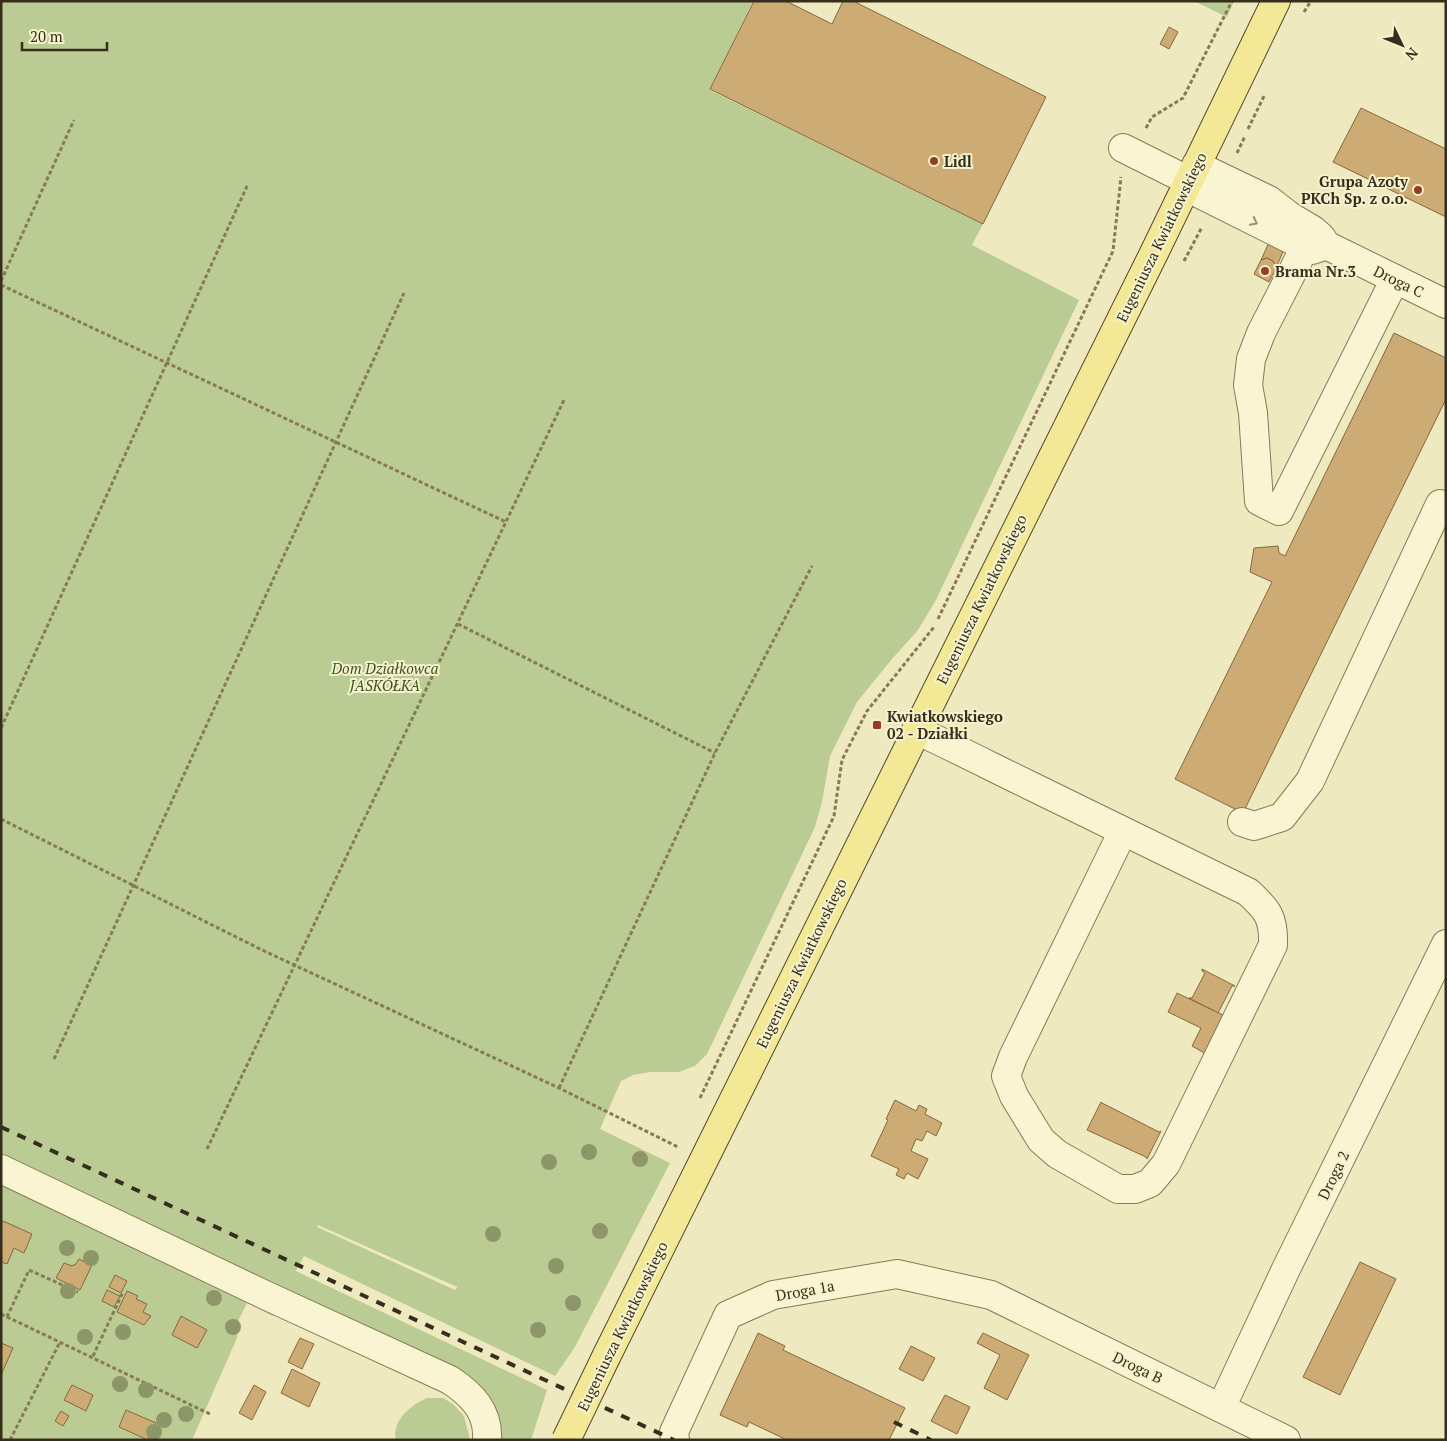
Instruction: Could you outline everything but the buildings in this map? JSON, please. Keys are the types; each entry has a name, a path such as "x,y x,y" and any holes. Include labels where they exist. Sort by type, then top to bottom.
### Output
{"main road":[{"name":"Eugeniusza Kwiatkowskiego","path":"566,1440 1276,1"}],"lane":[{"name":"Droga C","path":"1128,151 1190,178 1304,238 1446,304"},
{"path":"1304,238 1260,334 1251,359 1248,385 1254,413 1259,501 1279,511 1394,279"},
{"path":"1242,822 1254,826 1282,817 1310,781 1440,504 1446,506"},
{"path":"916,730 1123,831 1248,892 1270,914 1274,929 1273,945 1166,1164 1150,1184 1135,1189 1118,1189 1052,1149 1042,1140 1026,1117 1014,1096 1006,1076 1013,1057 1123,831"},
{"name":"Droga 2","path":"1221,1408 1286,1269 1446,944"},
{"path":"1,1169 265,1295 450,1380 468,1392 483,1412 488,1440"},
{"name":"Droga 1a","path":"675,1440 674,1432 728,1315 772,1295 896,1274 990,1295"},
{"name":"Droga B","path":"990,1295 1286,1440"}],"path":[{"path":"698,1102 834,816 842,760 867,711 934,628 1113,251 1121,173 1128,151 1152,117 1183,98 1232,1"},
{"path":"1304,11 1311,1"},
{"path":"1236,156 1262,104"},
{"path":"74,120 1,283 506,522"},
{"path":"1,728 248,184"},
{"path":"1192,247 1206,220"},
{"path":"54,1059 404,293"},
{"path":"206,1149 564,400"},
{"path":"559,1088 715,753 812,566"},
{"path":"458,624 715,753"},
{"path":"1,819 294,965 559,1088 704,1159"},
{"path":"7,1317 29,1270 78,1292"},
{"path":"92,1356 123,1292"},
{"path":"1,1314 212,1415"},
{"path":"10,1440 60,1342"}],"green space":[{"name":"Dom Działkowca JASKÓŁKA","path":"1,1 753,1 710,90 983,224 972,245 1079,300 936,600 918,630 857,702 830,756 822,802 815,827 707,1054 695,1066 679,1072 650,1072 633,1075 621,1081 600,1129 670,1163 575,1347 555,1376 304,1256 296,1271 547,1390 531,1440 496,1440 495,1415 284,1295 273,1316 247,1303 239,1319 237,1338 192,1440 1,1440","holes":["318,1225 457,1287 455,1290 317,1227"]},
{"path":"1194,1 1234,1 1227,17"},
{"path":"427,1398 443,1398 453,1404 464,1416 470,1440 396,1440 396,1426 399,1420 409,1409"}],"railway":[{"path":"1,1127 674,1440"},
{"path":"894,1422 931,1440"}],"place":[{"name":"Lidl","path":"934,161"},
{"name":"Grupa Azoty PKCh Sp. z o.o.","path":"1418,190"},
{"name":"Brama Nr.3","path":"1265,271"},
{"name":"Kwiatkowskiego 02 - Działki","path":"877,725"}]}
